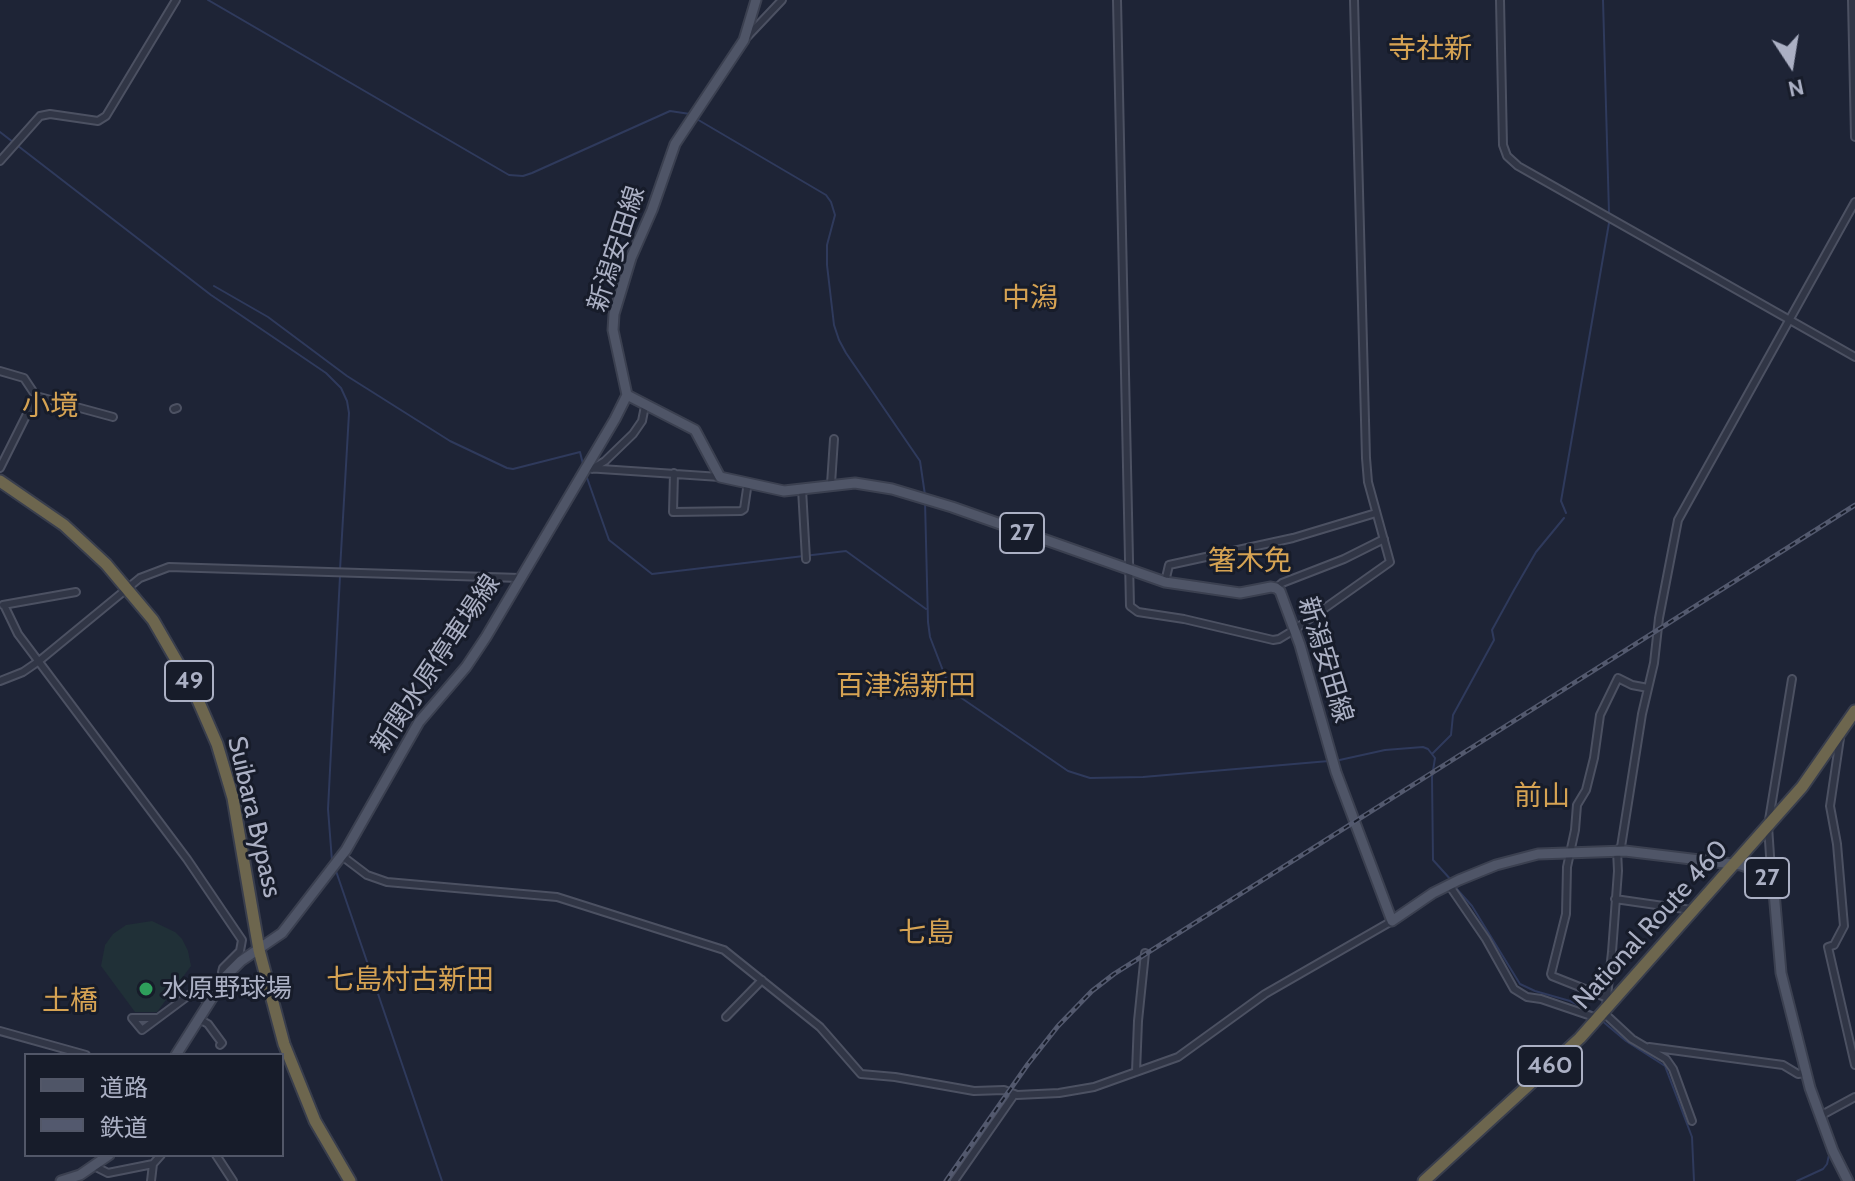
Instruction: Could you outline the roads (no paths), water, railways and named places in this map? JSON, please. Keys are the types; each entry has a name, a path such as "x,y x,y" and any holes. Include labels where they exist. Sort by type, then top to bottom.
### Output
{"highway":[{"name":"Suibara Bypass","path":"0,481 31,500 76,536 153,620 181,664 217,744 240,831 259,950 276,1018 293,1070 315,1121 350,1181"},
{"name":"National Route 460","path":"1424,1181 1579,1039 1802,787 1855,711"}],"main road":[{"name":"新潟安田線","path":"627,395 614,340 614,314 631,258 652,210 670,156 693,115 744,40 756,0"},
{"path":"627,395 698,433 720,477"},
{"name":"新関水原停車場線","path":"177,1053 226,976 292,922 328,876 419,722 466,667 589,469 627,395"},
{"name":"新潟安田線","path":"720,477 784,491 831,484 863,484 912,494 1165,582 1240,593 1276,588 1280,591 1294,630 1332,761 1392,921"},
{"name":"27","path":"1392,921 1449,885 1518,858 1617,850 1759,871 1772,886 1781,973 1805,1073 1833,1151 1848,1181"},
{"path":"61,1181 106,1157"}],"street":[{"path":"0,161 32,124 45,114 98,121 106,116 176,0"},
{"path":"744,40 782,0"},
{"path":"1117,0 1130,606 1134,611 1273,640 1294,630 1390,562 1368,482 1366,458 1354,0"},
{"path":"1500,0 1503,145 1507,156 1518,166 1855,357"},
{"path":"1852,0 1855,137"},
{"path":"1601,1014 1612,952 1617,850 1621,847 1678,520 1855,202"},
{"path":"1,370 24,378 36,396 113,417"},
{"path":"0,468 36,396"},
{"path":"589,469 605,461 633,434 642,421 645,406"},
{"path":"831,484 834,439"},
{"path":"589,469 720,477"},
{"path":"674,473 673,512 741,511 744,509 748,482"},
{"path":"802,489 806,557"},
{"path":"1165,582 1169,565 1293,538 1376,513"},
{"path":"1276,588 1384,539"},
{"path":"0,681 23,672 39,661 140,578 174,567 520,578"},
{"path":"76,592 2,605 18,634 187,859 242,940 240,951 223,968 226,976"},
{"path":"1605,997 1552,976 1566,914 1567,867 1577,805 1586,790 1600,715 1618,678 1648,688"},
{"path":"1772,886 1768,826 1792,679"},
{"path":"1840,733 1830,806 1837,844 1844,926 1834,945 1828,947 1855,1065"},
{"path":"340,858 367,875 387,882 537,894 589,906 724,950 820,1027 859,1073 974,1091 1004,1090 1014,1095 1071,1092 1178,1057 1265,994 1392,921"},
{"path":"1449,885 1486,939 1514,989 1527,997 1601,1014 1666,1059 1673,1069 1692,1121"},
{"path":"1615,899 1693,910"},
{"path":"1136,1072 1145,953"},
{"path":"726,1017 762,980"},
{"path":"158,1018 193,992 208,1001"},
{"path":"199,1019 208,1024 222,1043 220,1045"},
{"path":"0,1031 79,1053"},
{"path":"1645,1047 1783,1065 1798,1074 1805,1073"},
{"path":"954,1181 1014,1095"},
{"path":"1820,1116 1855,1097"},
{"path":"151,1181 153,1164 159,1157"},
{"path":"217,1157 233,1181"},
{"path":"94,1166 108,1173 153,1164"}],"waterway":[{"path":"208,0 509,175 532,173 670,111 690,114"},
{"path":"1603,0 1609,213"},
{"path":"695,118 826,195 831,202 835,215 827,245 827,265 834,325 846,353 920,461 925,495"},
{"path":"0,132 211,295 326,373 341,388 349,413 340,570"},
{"path":"1566,513 1561,501 1609,223"},
{"path":"214,286 268,317 347,376 450,441 507,468 580,452 583,464"},
{"path":"586,475 609,540 652,574 846,551 926,609"},
{"path":"925,501 928,622 930,637 947,681 957,695 1068,771 1090,778 1143,777 1329,761"},
{"path":"1433,753 1451,735 1453,715 1494,640 1492,630 1514,590 1536,552 1564,518"},
{"path":"332,861 328,809 340,576"},
{"path":"1335,761 1385,750 1428,749 1435,758 1432,777 1433,860 1452,881"},
{"path":"1766,862 1767,867"},
{"path":"336,871 442,1181"},
{"path":"1455,887 1472,906 1520,984 1570,1001 1594,1013"},
{"path":"1770,894 1776,973 1802,1077 1829,1155 1823,1169 1797,1181"},
{"path":"1601,1020 1626,1041 1665,1066 1692,1137 1694,1181"}],"railway":[{"path":"946,1181 1058,1026 1092,991 1114,974 1855,505"}],"place":[{"name":"水原野球場","path":"146,989"}],"district":[{"name":"寺社新","path":"1430,50"},
{"name":"中潟","path":"1030,299"},
{"name":"小境","path":"50,407"},
{"name":"箸木免","path":"1250,562"},
{"name":"百津潟新田","path":"906,687"},
{"name":"前山","path":"1542,797"},
{"name":"七島","path":"926,934"},
{"name":"七島村古新田","path":"410,981"},
{"name":"土橋","path":"70,1002"}]}
